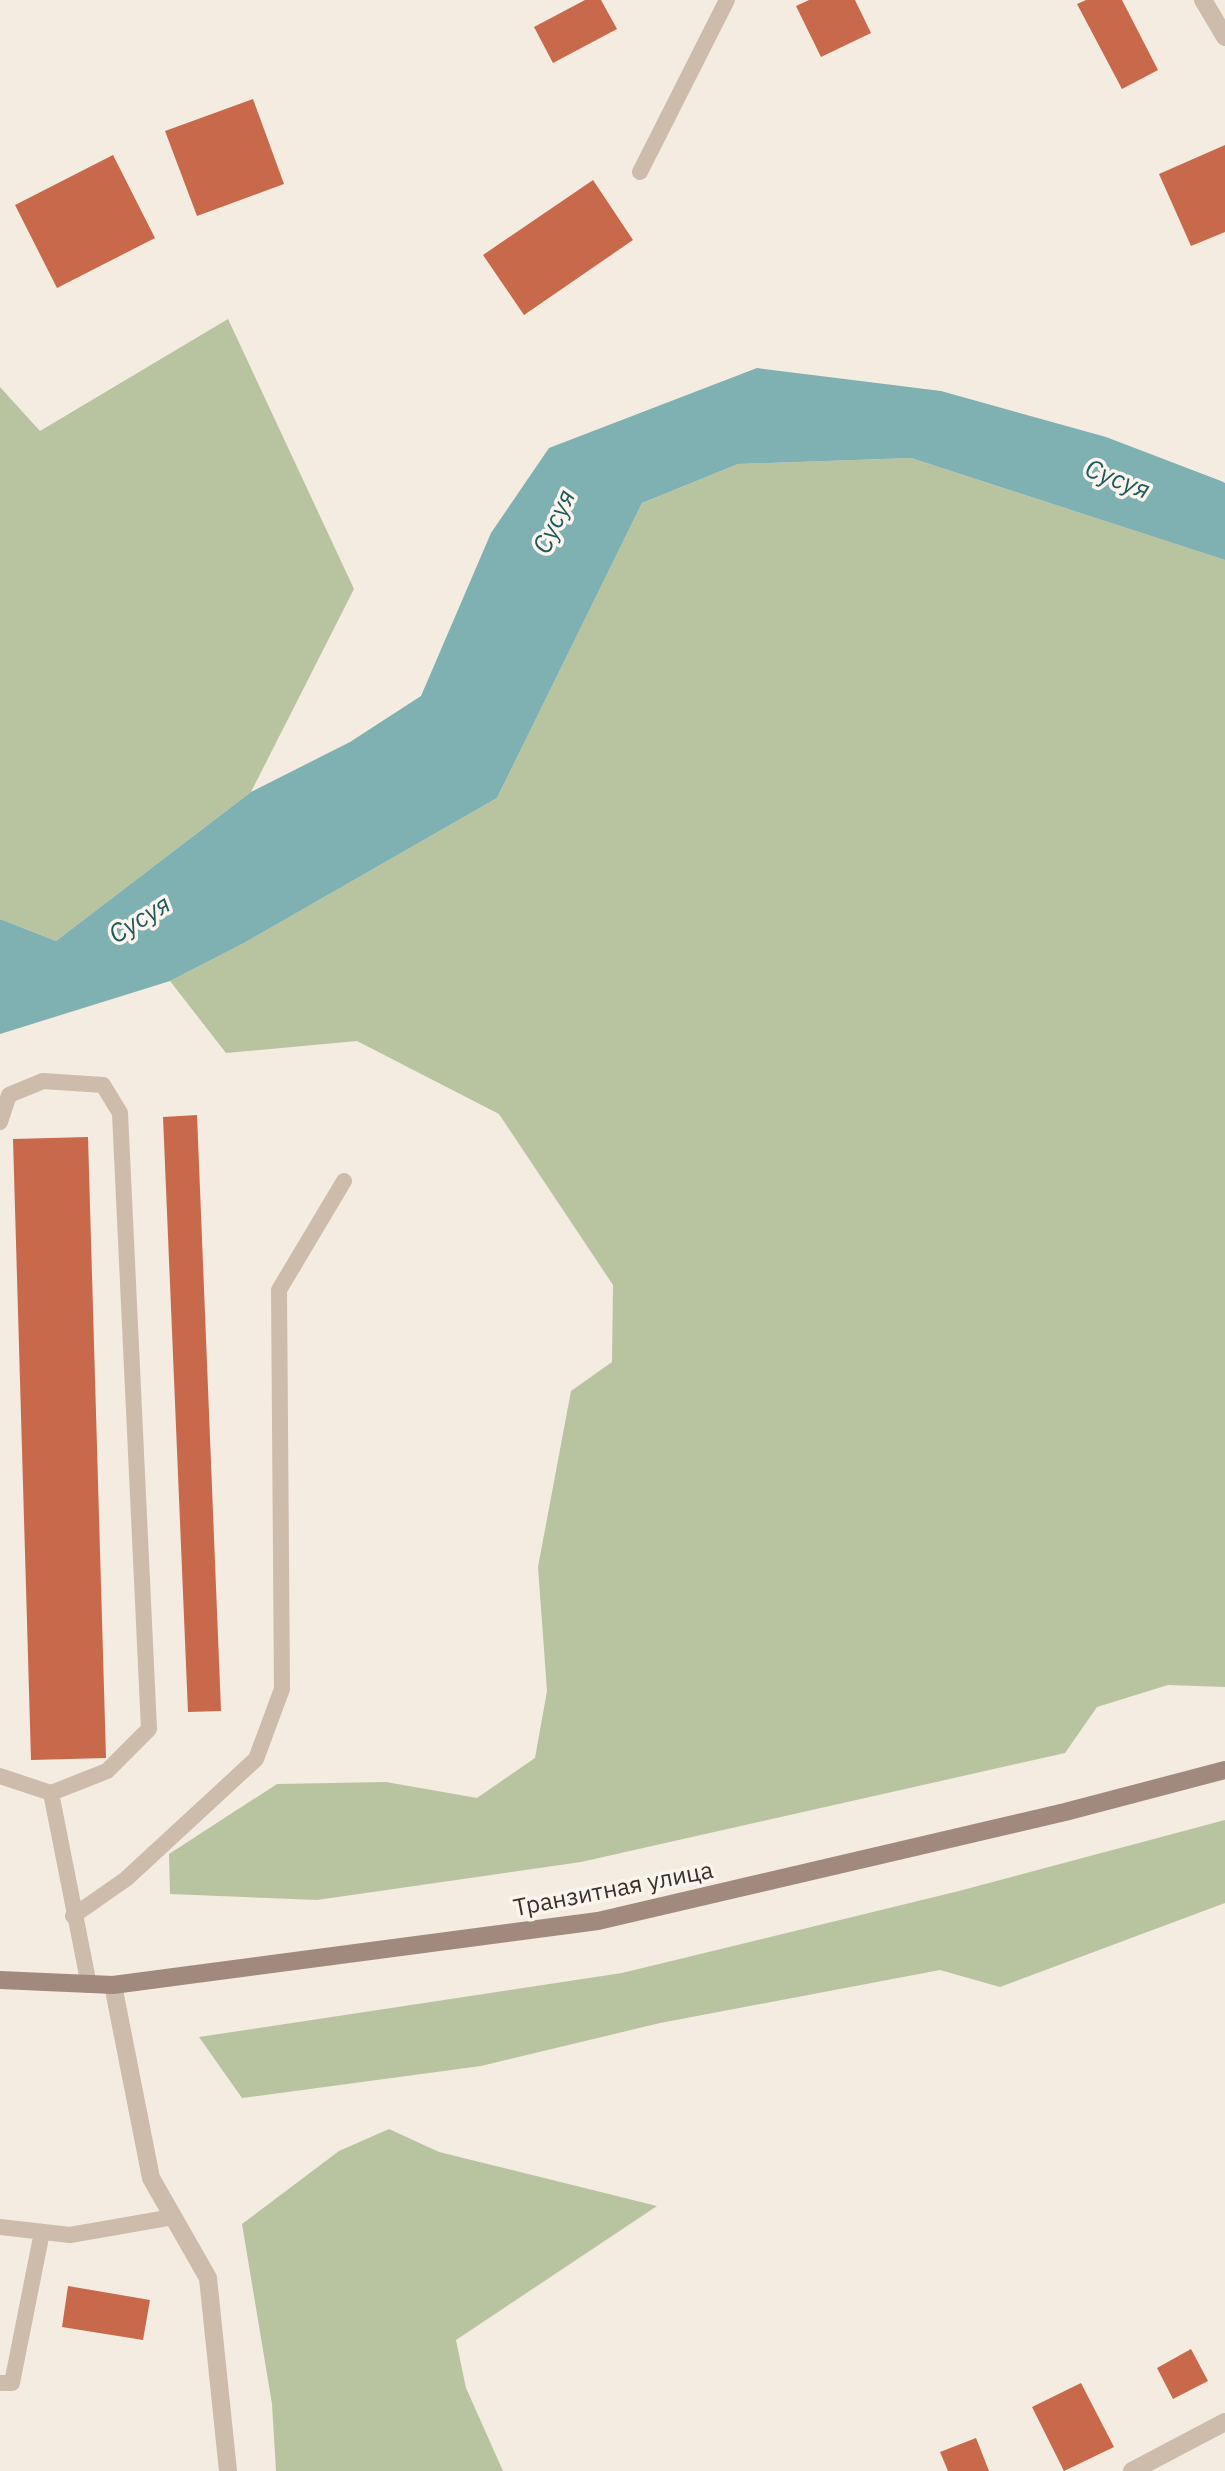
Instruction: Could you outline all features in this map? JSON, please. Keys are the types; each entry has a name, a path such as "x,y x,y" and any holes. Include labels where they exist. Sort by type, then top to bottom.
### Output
{"main road":[{"name":"Транзитная улица","path":"0,1980 113,1985 598,1921 1065,1812 1225,1770"}],"street":[{"path":"1203,0 1225,37"},
{"path":"113,1985 152,2178 208,2278 228,2471"},
{"path":"1132,2471 1225,2422"}],"lane":[{"path":"640,172 727,0"},
{"path":"0,1122 9,1095 43,1082 103,1085 120,1113 149,1728 107,1771 51,1793 0,1776"},
{"path":"73,1916 126,1879 256,1759 282,1689 279,1290 344,1181"},
{"path":"51,1793 73,1916 89,1985"},
{"path":"0,2227 70,2235 173,2217"},
{"path":"0,2383 12,2383 41,2232"}],"green space":[{"path":"228,319 354,589 251,792 56,941 0,919 0,387 40,431"},
{"path":"911,458 1225,560 1225,1687 1168,1685 1097,1707 1065,1753 581,1862 317,1900 170,1894 169,1854 277,1784 386,1782 477,1798 535,1758 547,1691 538,1567 571,1391 612,1362 613,1285 499,1114 357,1041 226,1053 170,981 244,943 497,798 642,503 738,464"},
{"path":"1225,1820 1225,1903 1000,1987 940,1970 660,2023 481,2066 242,2098 199,2037 622,1973 959,1891"},
{"path":"389,2129 439,2152 657,2206 456,2340 466,2388 503,2471 276,2471 272,2404 242,2224 339,2151"}],"water":[{"name":"Сусуя","path":"757,368 941,391 1106,437 1221,481 1225,483 1225,560 911,458 738,464 642,503 497,798 244,943 170,981 0,1034 0,919 56,941 251,792 350,742 421,696 491,533 549,448"}],"building":[{"path":"585,0 601,0 617,29 553,63 534,27"},
{"path":"809,0 855,0 871,33 821,57 796,6"},
{"path":"1086,0 1122,0 1158,70 1122,89 1077,4"},
{"path":"253,99 284,184 197,216 165,131"},
{"path":"1225,145 1225,232 1191,246 1159,174"},
{"path":"113,155 155,238 57,288 15,205"},
{"path":"593,180 633,240 524,315 483,255"},
{"path":"197,1115 221,1711 188,1712 163,1117"},
{"path":"88,1137 106,1758 31,1760 13,1139"},
{"path":"68,2286 150,2300 143,2340 62,2327"},
{"path":"1191,2349 1208,2381 1173,2399 1157,2368"},
{"path":"1081,2383 1114,2447 1064,2471 1032,2407"},
{"path":"976,2438 989,2471 948,2471 940,2452"}]}
